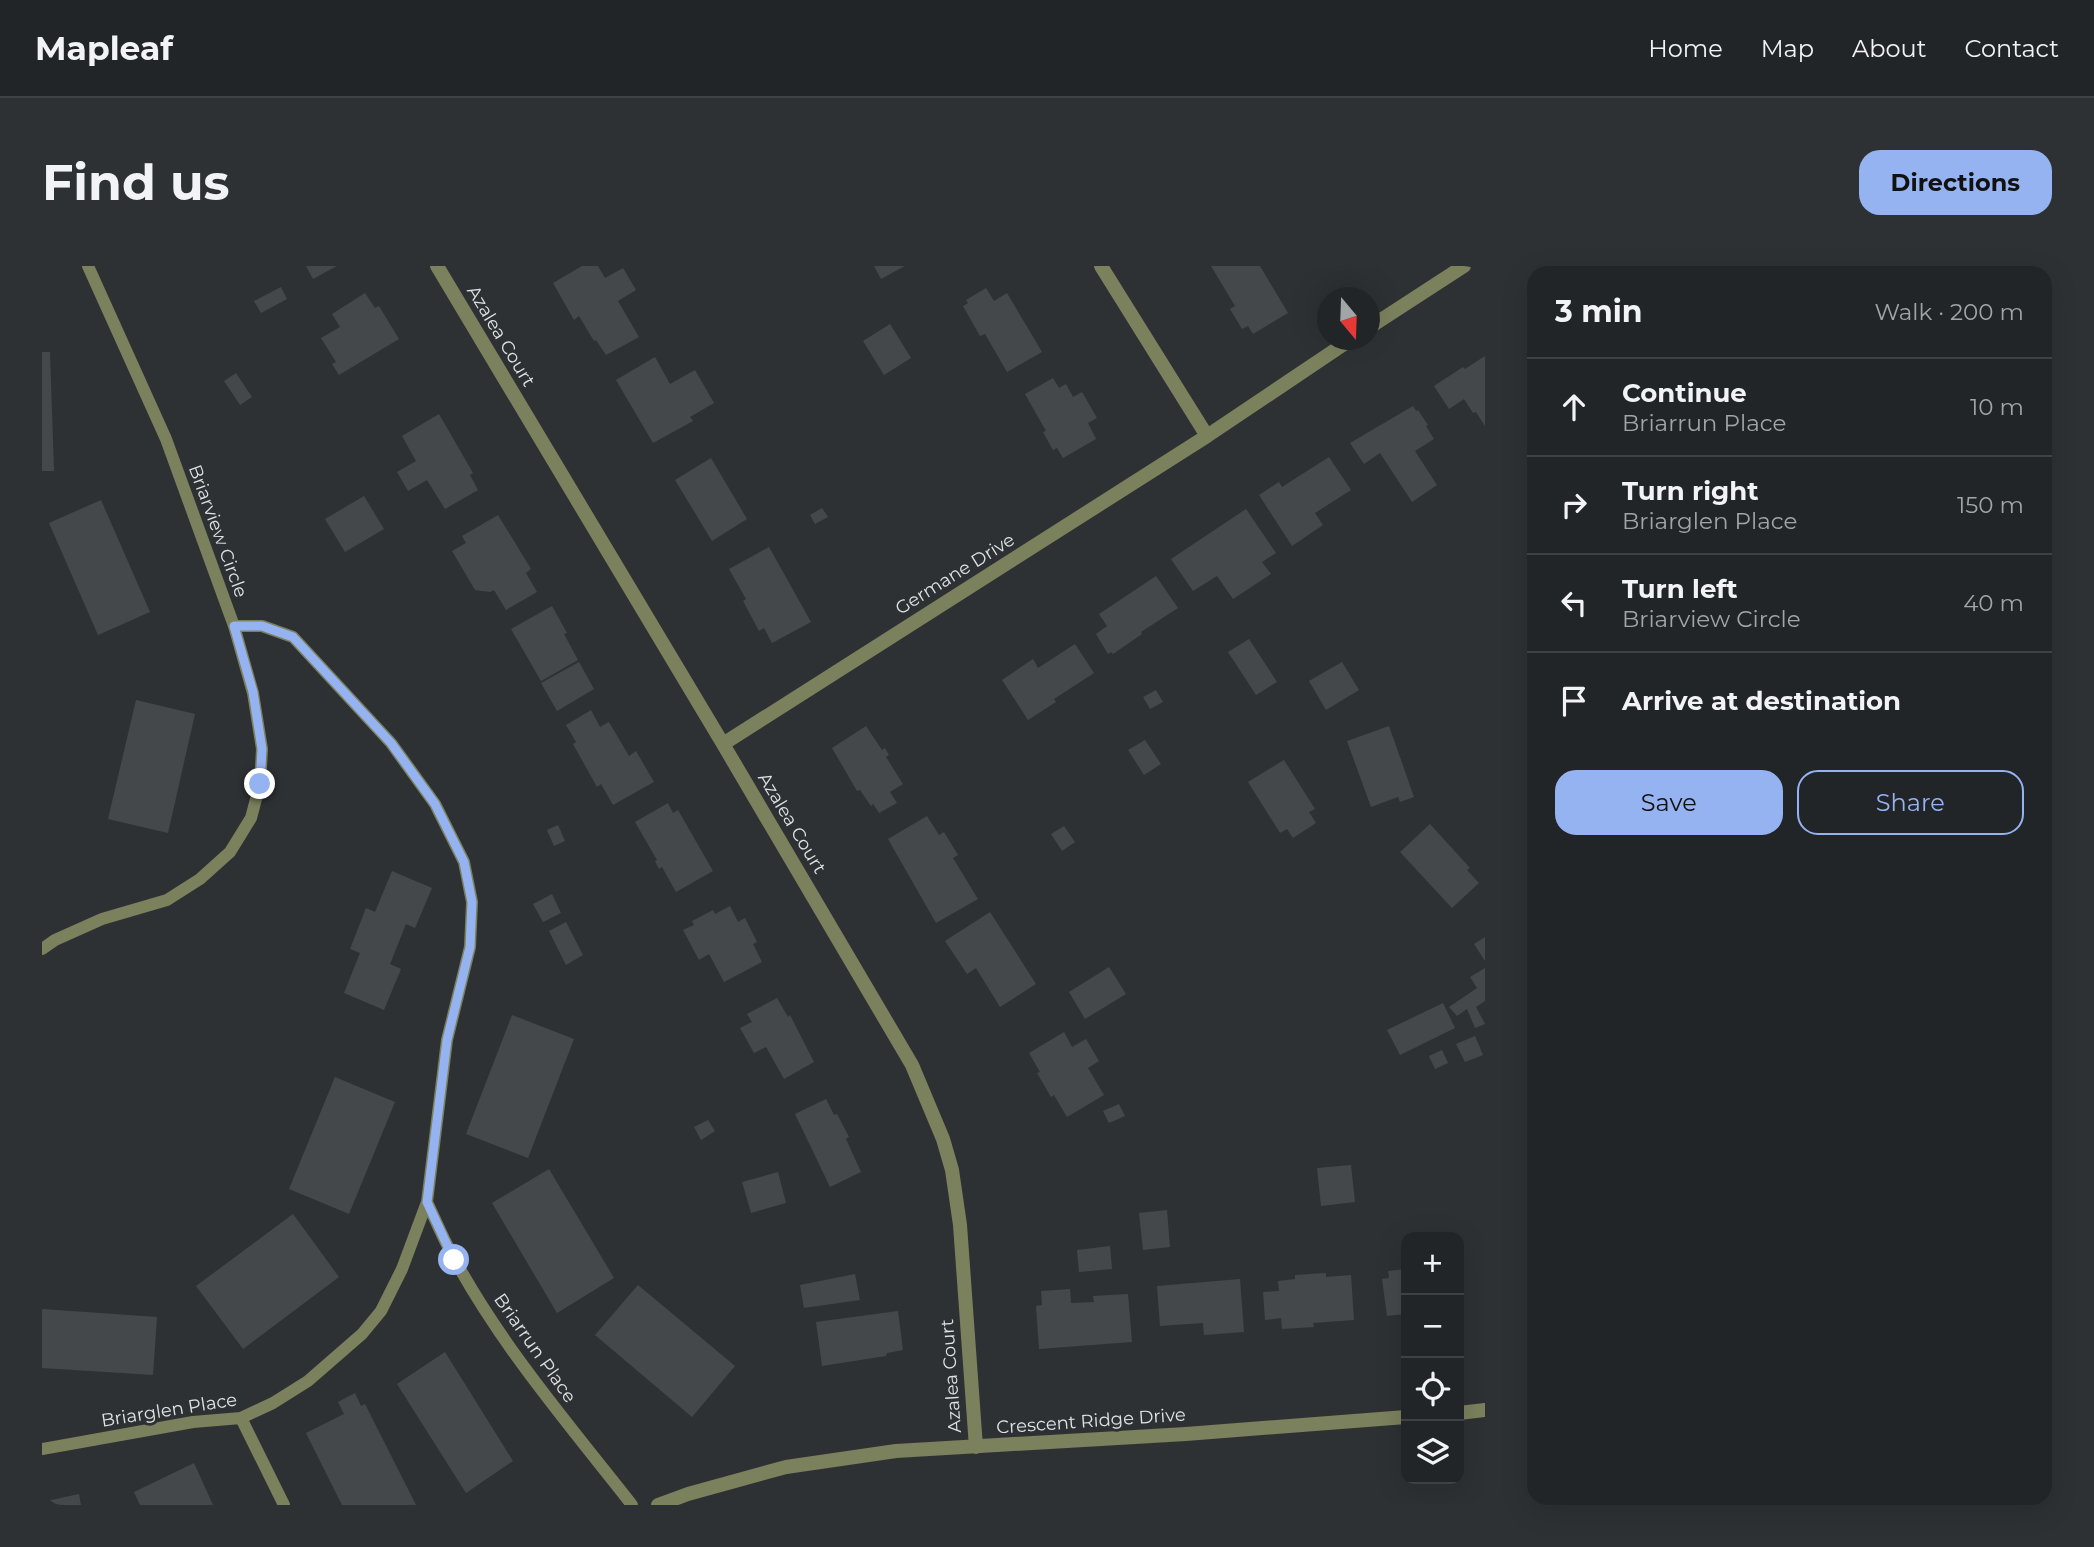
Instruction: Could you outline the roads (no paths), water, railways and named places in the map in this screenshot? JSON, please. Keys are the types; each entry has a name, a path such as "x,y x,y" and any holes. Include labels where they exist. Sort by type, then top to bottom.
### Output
{"street":[{"name":"Azalea Court","path":"437,266 912,1065 943,1139 952,1170 960,1225 975,1447"},
{"path":"1101,266 1207,436"},
{"path":"1380,321 1464,266"},
{"name":"Germane Drive","path":"723,744 1207,436 1335,350"},
{"path":"1464,1412 1485,1410"},
{"name":"Crescent Ridge Drive","path":"657,1505 786,1467 896,1451 1186,1434 1401,1417"}],"lane":[{"name":"Briarview Circle","path":"42,949 55,940 102,919 167,900 200,879 230,852 251,818 260,784 262,749 253,692 234,626 166,439 88,266"},
{"name":"Briarglen Place","path":"42,1449 193,1422 241,1418 273,1403 308,1381 362,1334 381,1311 402,1269 427,1202 447,1040 470,947 472,902 464,862 435,804 391,743 293,637 262,626 234,626"},
{"name":"Briarrun Place","path":"427,1202 454,1260 498,1330 632,1505"},
{"path":"241,1418 284,1505"}]}
